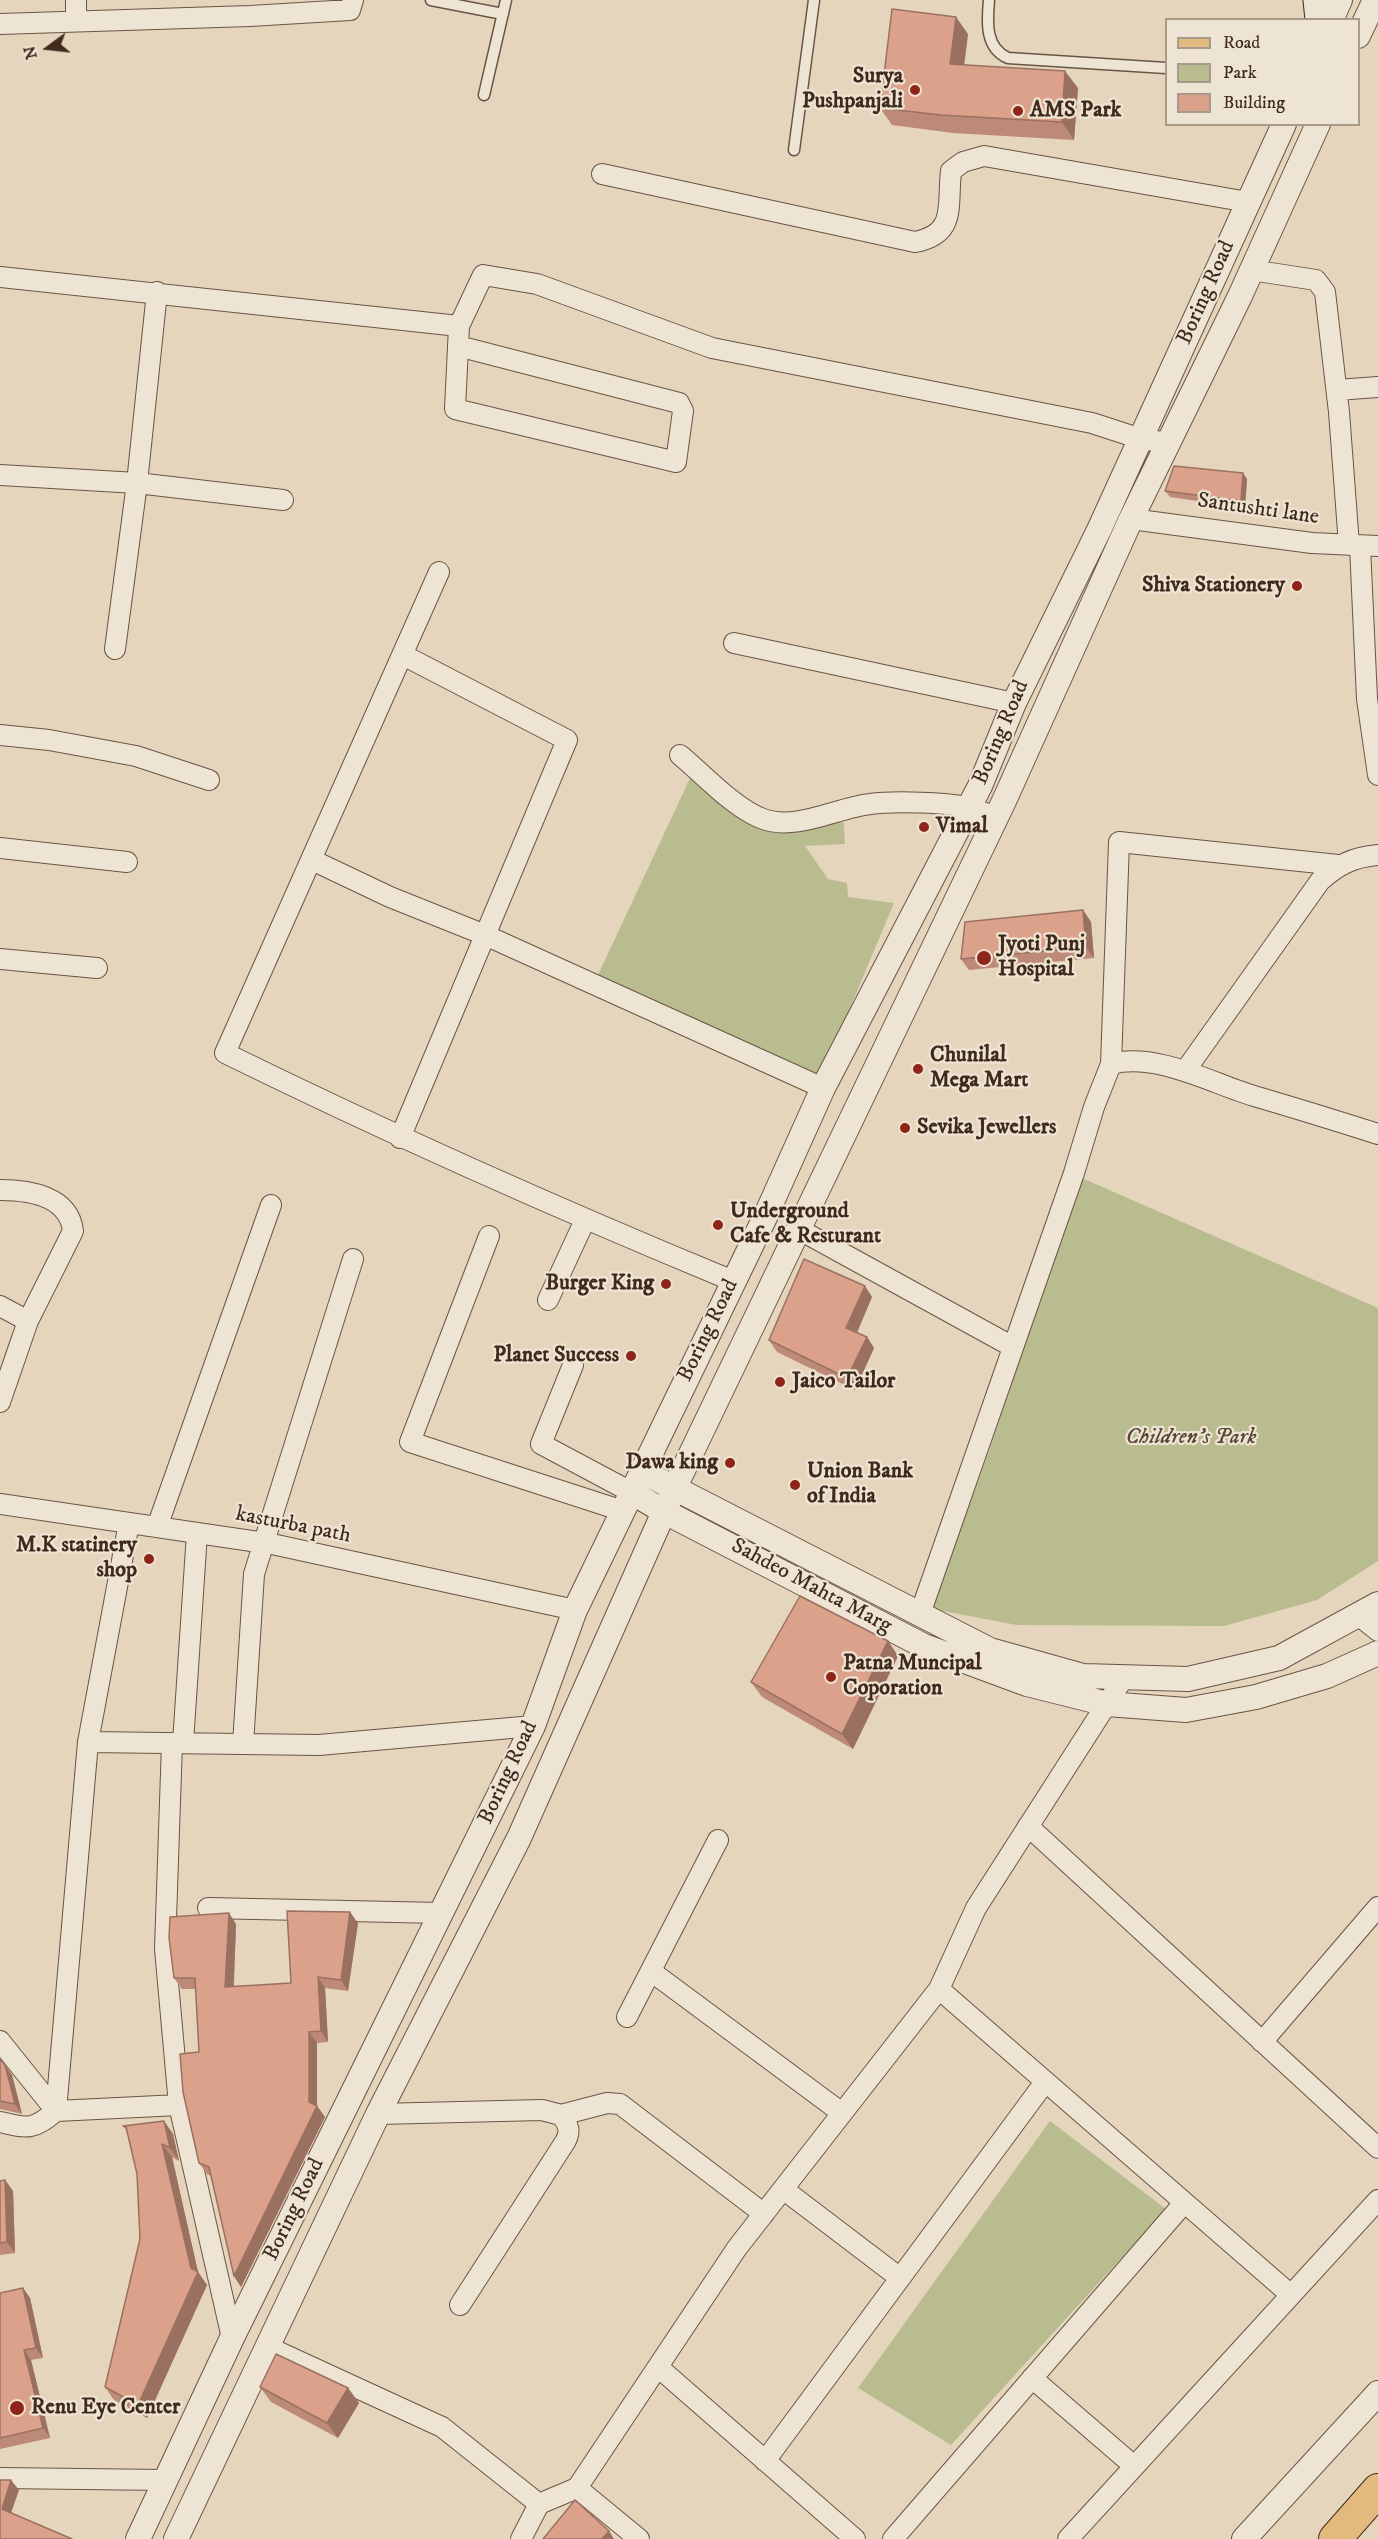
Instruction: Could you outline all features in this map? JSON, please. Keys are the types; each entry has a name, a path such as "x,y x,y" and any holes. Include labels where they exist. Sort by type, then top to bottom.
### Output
{"main road":[{"path":"1317,0 1319,18"},
{"path":"1335,2539 1378,2490"}],"street":[{"path":"76,0 76,21"},
{"path":"0,24 250,16 350,10 354,0"},
{"path":"1332,18 1340,0"},
{"path":"1360,34 1375,0"},
{"name":"Boring Road","path":"138,2539 232,2338 533,1726 575,1610 766,1215 823,1088 969,807 1014,703 1141,439 1283,126"},
{"path":"176,2539 378,2114 519,1838 675,1487 996,818 1131,519 1251,270 1317,126"},
{"path":"602,174 915,242 932,239 943,230 947,215 951,171 963,162 984,156 1248,202"},
{"path":"1251,270 1316,280 1325,292 1329,311 1336,390 1362,546 1378,775"},
{"path":"458,346 679,403 683,411 676,462 455,409 458,346 459,326 483,275 537,284 712,348 1092,423 1141,439 1169,443"},
{"path":"0,277 459,326"},
{"path":"115,649 137,483 157,292"},
{"path":"1336,390 1378,387"},
{"path":"0,475 137,483 283,500"},
{"name":"Santushti lane","path":"1131,519 1291,540 1362,546"},
{"path":"439,572 404,656 225,1053 400,1138 585,1220 733,1281"},
{"path":"734,643 1014,703"},
{"path":"400,1138 567,740 404,656"},
{"path":"0,735 49,740 136,756 209,780"},
{"path":"680,755 744,808 762,819 776,822 809,819 872,803 969,807 996,818"},
{"path":"920,1614 1074,1173 1094,1107 1111,1064 1119,842 1338,865"},
{"path":"0,848 127,862"},
{"path":"1185,1071 1320,881 1338,865 1378,855"},
{"path":"312,860 390,897 485,935 823,1088"},
{"path":"0,958 97,968"},
{"path":"1111,1064 1127,1059 1185,1071 1252,1095 1378,1134"},
{"path":"0,1190 36,1194 59,1203 72,1223 74,1231 28,1321 0,1402"},
{"path":"157,1527 271,1205"},
{"path":"548,1300 585,1220"},
{"path":"800,1230 1013,1347"},
{"path":"489,1236 410,1442 632,1491"},
{"path":"243,1744 252,1587 353,1259"},
{"path":"0,1306 28,1321"},
{"path":"573,1365 541,1444 632,1491"},
{"name":"Sahdeo Mahta Marg","path":"632,1491 675,1487 990,1650 1083,1676 1188,1679 1279,1658 1368,1609"},
{"name":"Sahdeo Mahta Marg","path":"632,1491 665,1512 924,1646 1027,1684 1107,1704 1186,1710 1256,1697 1328,1676 1378,1653"},
{"name":"kasturba path","path":"0,1504 264,1543 575,1610"},
{"path":"56,2111 88,1742 129,1523"},
{"path":"197,1533 177,1743 165,1949 179,2105 232,2338"},
{"path":"1368,1609 1378,1631"},
{"path":"521,2539 539,2504 577,2488 737,2248 939,1989 976,1908 1124,1677"},
{"path":"88,1742 319,1744 533,1726"},
{"path":"1028,1826 1378,2148"},
{"path":"627,2017 718,1840"},
{"path":"1262,2042 1378,1907"},
{"path":"208,1908 441,1913"},
{"path":"652,1972 842,2113"},
{"path":"939,1989 1291,2295"},
{"path":"0,2041 56,2111"},
{"path":"765,2461 1045,2082"},
{"path":"378,2114 542,2110 561,2115 607,2103 621,2104 764,2214"},
{"path":"0,2122 29,2128 41,2123 56,2111 179,2105"},
{"path":"460,2305 565,2142 569,2134 569,2127 561,2115"},
{"path":"783,2189 900,2278"},
{"path":"1068,2539 1378,2200"},
{"path":"893,2539 1184,2202"},
{"path":"268,2347 442,2427 539,2504"},
{"path":"658,2367 855,2539"},
{"path":"1032,2378 1134,2466"},
{"path":"1244,2539 1378,2394"},
{"path":"0,2478 164,2480"},
{"path":"577,2488 639,2539"}],"lane":[{"path":"431,0 503,14"},
{"path":"484,95 506,0"},
{"path":"794,150 814,0"},
{"path":"989,0 991,44 997,54 1008,58 1165,68"}],"green space":[{"path":"693,772 740,813 777,832 843,816 845,844 805,846 828,879 847,883 848,897 894,903 819,1082 598,975"},
{"name":"Children's Park","path":"1082,1178 1378,1308 1378,1561 1317,1600 1224,1626 1017,1625 932,1609 988,1454"},
{"path":"1050,2121 1166,2209 951,2445 858,2388"}],"building":[{"path":"892,9 956,17 950,64 1065,71 1062,122 941,115 880,108"},
{"path":"1174,466 1243,473 1241,501 1165,491"},
{"path":"1083,910 1086,947 961,959 965,922"},
{"path":"804,1259 865,1286 846,1328 867,1337 847,1378 769,1340"},
{"name":"Patna Muncipal Coporation","path":"800,1596 888,1641 842,1734 751,1682"},
{"path":"287,1911 350,1912 341,1980 318,1977 321,2031 309,2032 309,2102 317,2106 234,2276 209,2167 199,2163 183,2092 180,2054 199,2052 195,1978 174,1978 169,1938 170,1917 229,1913 225,1987 291,1983"},
{"path":"0,2059 5,2065 15,2104 0,2101"},
{"path":"164,2121 170,2148 162,2144 191,2268 198,2272 138,2405 105,2387 140,2239 137,2174 126,2127 123,2126"},
{"path":"5,2180 7,2242 0,2243 0,2181"},
{"path":"23,2288 36,2348 24,2350 43,2428 0,2438 0,2293"},
{"path":"276,2354 348,2388 327,2423 260,2387"},
{"path":"0,2480 11,2480 2,2509 72,2539 0,2539"},
{"path":"575,2500 609,2531 602,2539 543,2539"}],"place":[{"name":"Surya Pushpanjali","path":"915,90"},
{"name":"AMS Park","path":"1018,111"},
{"name":"Shiva Stationery","path":"1297,586"},
{"name":"Vimal","path":"924,827"},
{"name":"Jyoti Punj Hospital","path":"984,958"},
{"name":"Chunilal Mega Mart","path":"918,1069"},
{"name":"Sevika Jewellers","path":"905,1128"},
{"name":"Underground Cafe & Resturant","path":"718,1225"},
{"name":"Burger King","path":"666,1284"},
{"name":"Planet Success","path":"631,1356"},
{"name":"Jaico Tailor","path":"780,1382"},
{"name":"Dawa king","path":"730,1463"},
{"name":"Union Bank of India","path":"795,1485"},
{"name":"M.K statinery shop","path":"149,1559"},
{"name":"Patna Muncipal Coporation","path":"831,1677"},
{"name":"Renu Eye Center","path":"17,2408"}]}
